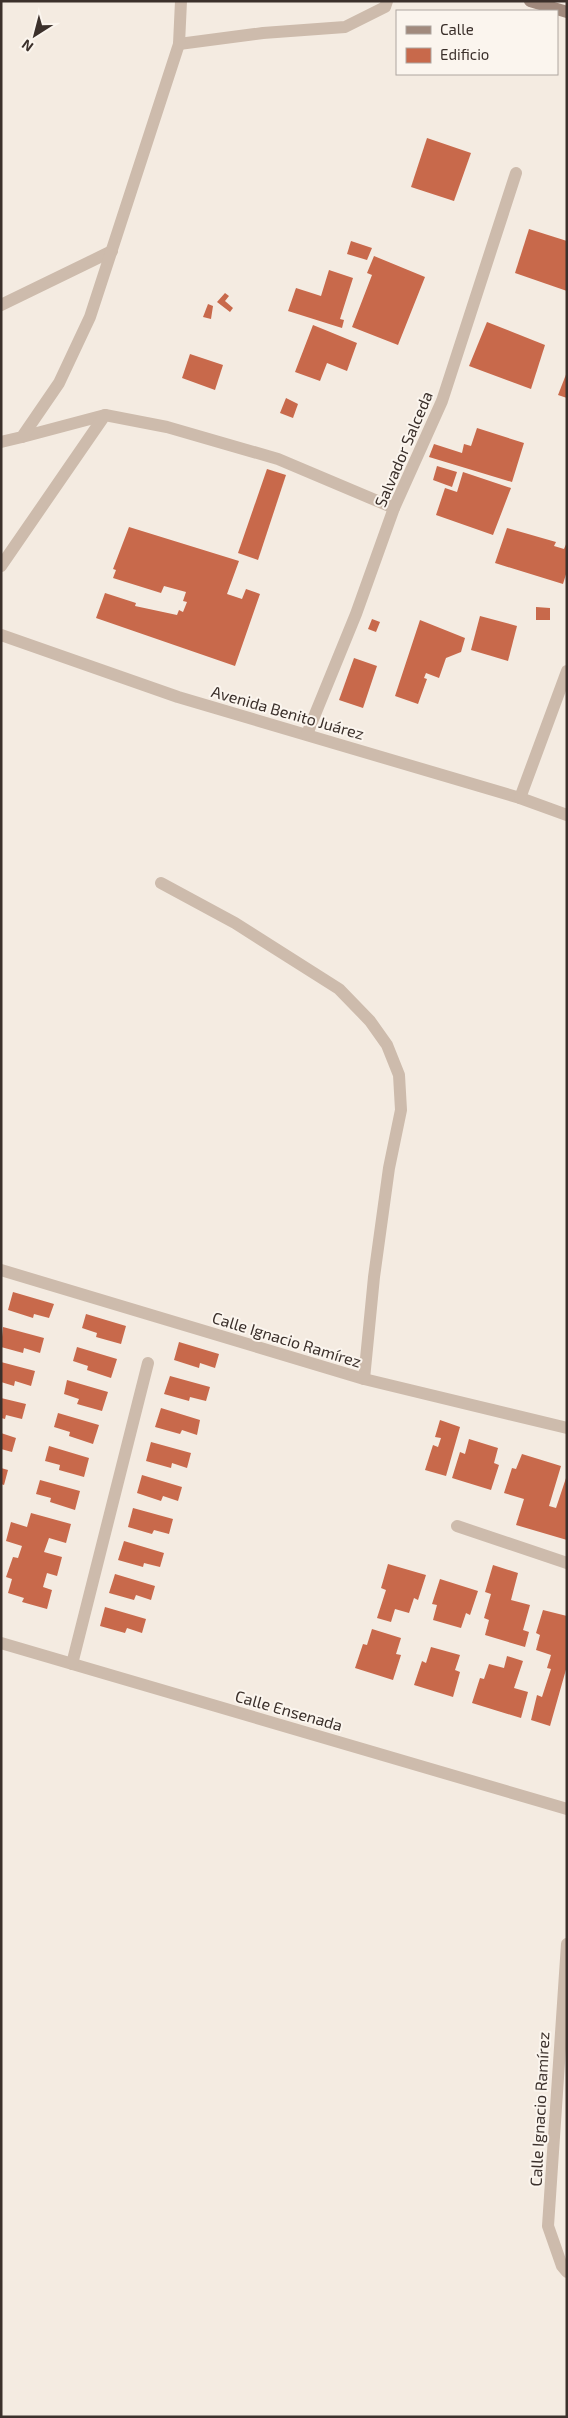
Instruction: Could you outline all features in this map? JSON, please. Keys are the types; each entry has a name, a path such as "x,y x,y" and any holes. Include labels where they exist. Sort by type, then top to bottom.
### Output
{"street":[{"path":"22,438 59,383 90,317 179,44 181,1"},
{"path":"179,44 262,33 346,27 385,6 388,1"},
{"path":"530,1 567,12"},
{"name":"Salvador Salceda","path":"307,734 356,614 394,508 442,401 516,173"},
{"path":"1,304 112,251"},
{"path":"1,442 105,415 167,427 278,459 394,508"},
{"path":"1,566 105,415"},
{"name":"Avenida Benito Juárez","path":"1,635 178,697 520,798 567,815"},
{"path":"520,798 567,670"},
{"path":"161,883 235,923 340,989 370,1020 387,1045 399,1075 401,1110 389,1168 364,1379"},
{"name":"Calle Ignacio Ramírez","path":"1,1270 364,1379 567,1428"},
{"path":"72,1664 148,1363"},
{"path":"457,1526 567,1563"},
{"name":"Calle Ensenada","path":"1,1643 567,1809"},
{"name":"Calle Ignacio Ramírez","path":"567,1944 548,2226 562,2266 567,2272"}],"building":[{"path":"427,138 471,153 454,201 411,187"},
{"path":"529,229 567,241 567,291 515,273"},
{"path":"351,241 372,248 367,260 347,254"},
{"path":"374,256 425,277 398,345 352,327 372,275 367,273"},
{"path":"329,270 353,278 340,319 344,320 342,328 288,311 296,288 321,296"},
{"path":"225,293 229,296 225,301 233,308 230,312 217,302"},
{"path":"208,304 213,306 211,319 203,317"},
{"path":"487,322 545,345 531,389 469,366"},
{"path":"313,325 357,343 347,371 327,363 320,381 295,372"},
{"path":"190,354 223,365 215,390 182,378"},
{"path":"567,372 567,398 558,395"},
{"path":"286,398 298,404 293,418 280,413"},
{"path":"477,428 524,443 512,482 429,457 434,444 462,453 464,444 471,446"},
{"path":"437,466 457,472 452,487 433,480"},
{"path":"267,469 286,475 258,560 238,553"},
{"path":"463,472 511,488 493,535 436,515 445,488 457,492"},
{"path":"129,527 239,561 227,594 242,599 246,589 260,594 235,666 96,618 105,593 136,603 135,606 177,615 179,610 183,612 187,602 183,601 186,592 164,586 161,593 113,578 116,570 113,569"},
{"path":"507,528 556,542 554,546 564,549 567,542 567,571 563,584 495,563"},
{"path":"536,607 550,608 550,620 536,620"},
{"path":"480,616 517,626 508,661 471,650"},
{"path":"372,619 380,622 376,632 368,629"},
{"path":"420,620 465,638 461,652 446,658 439,678 426,673 424,678 427,679 418,704 395,696"},
{"path":"354,658 377,666 363,708 339,700"},
{"path":"13,1292 54,1304 49,1318 34,1314 33,1318 8,1310"},
{"path":"86,1314 126,1326 121,1344 96,1337 97,1333 82,1328"},
{"path":"3,1327 44,1338 40,1353 24,1348 23,1353 1,1347"},
{"path":"179,1342 219,1354 215,1368 200,1363 199,1368 174,1360"},
{"path":"77,1347 117,1359 111,1378 87,1370 88,1366 73,1361"},
{"path":"1,1362 35,1371 31,1386 15,1381 14,1386 1,1382"},
{"path":"170,1376 210,1387 206,1401 190,1397 189,1401 164,1394"},
{"path":"67,1380 108,1392 102,1411 77,1404 79,1399 64,1394"},
{"path":"1,1398 26,1404 22,1419 6,1415 5,1419 1,1418"},
{"path":"161,1408 200,1420 197,1435 182,1430 180,1434 155,1427"},
{"path":"58,1413 99,1425 93,1444 69,1436 70,1432 54,1427"},
{"path":"440,1420 460,1427 446,1476 425,1470 433,1445 438,1447 441,1438 435,1437"},
{"path":"1,1433 16,1438 12,1452 1,1449"},
{"path":"469,1439 498,1448 494,1463 499,1465 491,1490 452,1478 460,1452 465,1454"},
{"path":"151,1442 191,1453 187,1468 172,1463 171,1468 146,1461"},
{"path":"49,1446 89,1458 84,1477 59,1470 60,1465 45,1461"},
{"path":"522,1454 561,1466 549,1506 556,1508 567,1475 567,1540 516,1525 524,1499 504,1493 512,1468 516,1469"},
{"path":"1,1468 8,1470 4,1485 1,1484"},
{"path":"142,1475 182,1487 178,1501 163,1496 161,1501 137,1493"},
{"path":"40,1480 80,1491 75,1510 50,1502 51,1498 36,1494"},
{"path":"133,1508 173,1519 169,1534 154,1530 152,1534 128,1527"},
{"path":"31,1513 71,1524 66,1543 49,1538 44,1552 62,1557 57,1576 47,1573 43,1587 52,1590 47,1609 22,1602 24,1598 8,1593 12,1579 6,1577 13,1557 18,1558 22,1546 6,1541 11,1522 27,1527"},
{"path":"124,1541 164,1553 160,1567 144,1563 143,1567 118,1560"},
{"path":"388,1564 426,1575 418,1600 414,1598 409,1613 395,1609 391,1622 377,1618 386,1590 381,1588"},
{"path":"493,1565 518,1573 511,1600 530,1605 523,1630 529,1632 525,1647 485,1635 489,1620 484,1618 491,1594 485,1592"},
{"path":"115,1574 155,1586 151,1600 136,1595 134,1600 109,1593"},
{"path":"440,1579 478,1591 470,1615 466,1613 461,1628 433,1620 437,1605 432,1604"},
{"path":"105,1607 146,1619 142,1633 127,1628 125,1633 100,1626"},
{"path":"543,1610 567,1616 567,1666 550,1726 531,1720 537,1695 542,1697 551,1669 547,1668 551,1655 536,1650 540,1635 536,1633"},
{"path":"372,1629 401,1638 396,1654 401,1655 393,1680 355,1668 363,1644 367,1645"},
{"path":"431,1647 460,1655 455,1670 460,1672 453,1697 414,1685 422,1661 426,1663"},
{"path":"507,1656 523,1661 514,1688 528,1692 521,1718 472,1703 480,1678 484,1679 489,1664 504,1668"}]}
